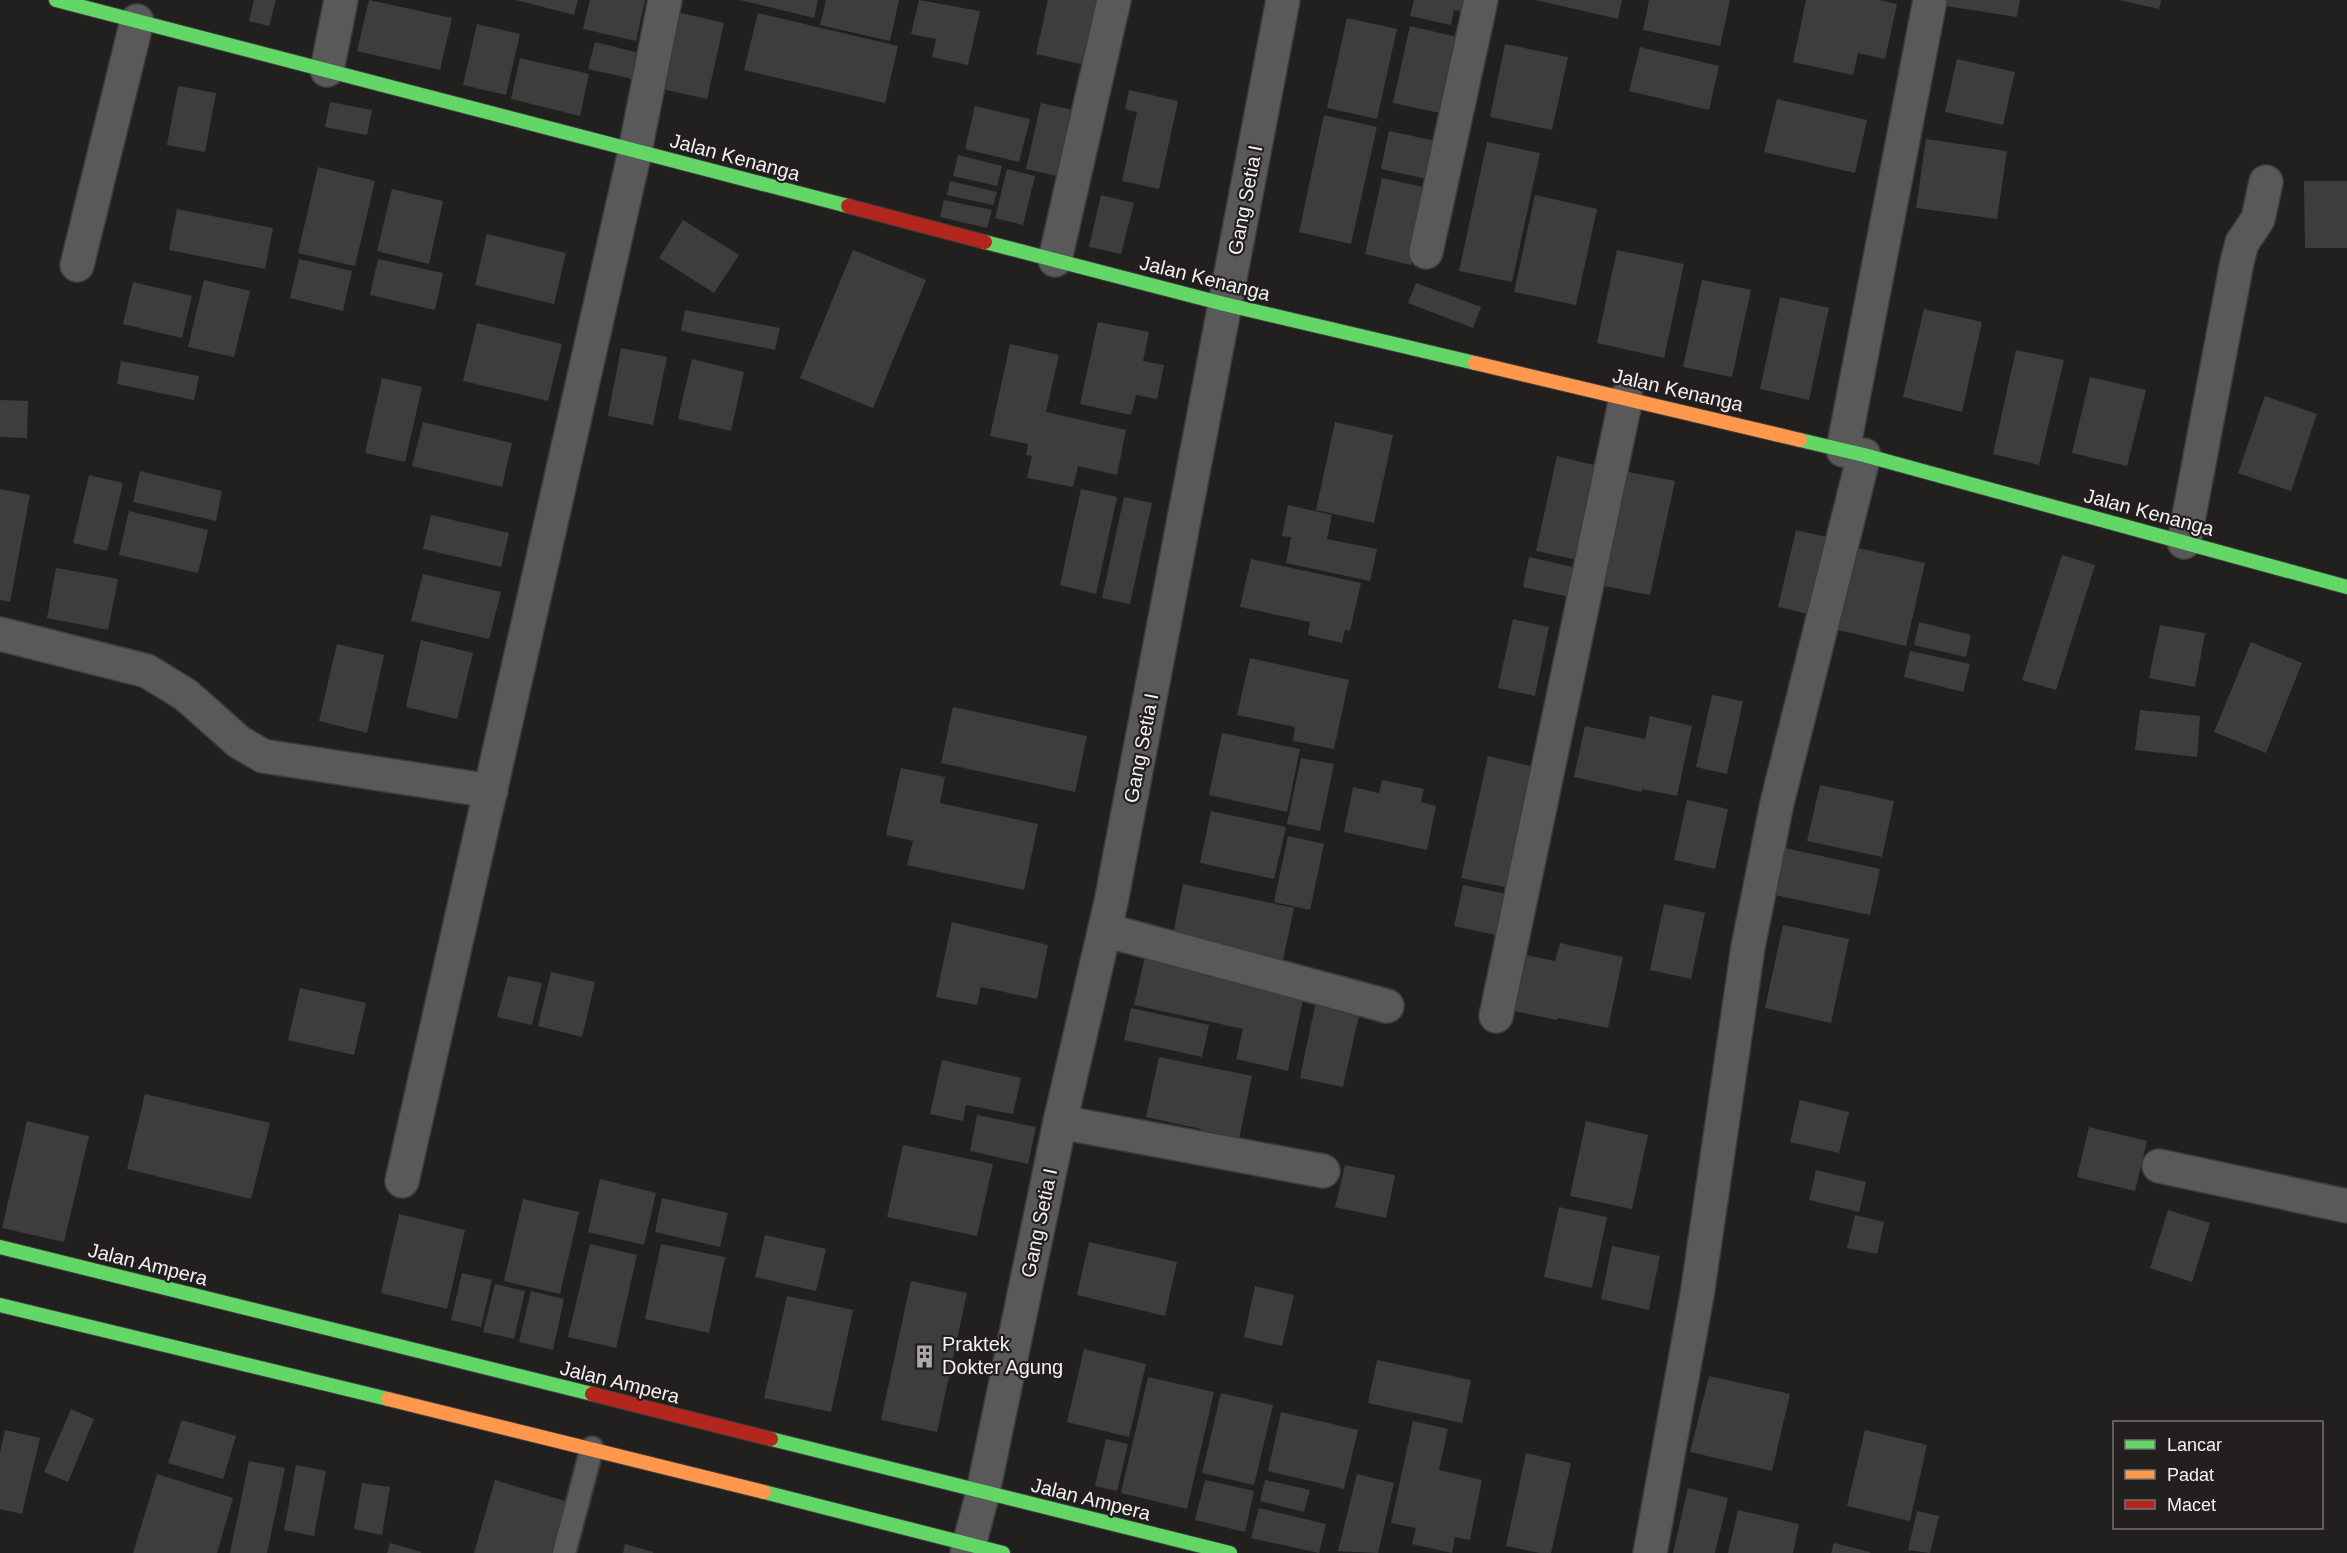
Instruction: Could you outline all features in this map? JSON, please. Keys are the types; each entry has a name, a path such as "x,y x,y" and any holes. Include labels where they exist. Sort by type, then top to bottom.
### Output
{"street":[{"name":"Jalan Kenanga","path":"56,0 1224,304 1853,452 2347,587"},
{"path":"327,70 341,0"},
{"path":"402,1181 635,151 665,0"},
{"path":"1055,260 1114,0"},
{"name":"Gang Setia I","path":"968,1549 983,1492 1060,1122 1105,930 1283,0"},
{"path":"1426,252 1481,0"},
{"path":"1650,1553 1697,1295 1748,947 1853,452 1930,0"},
{"path":"76,265 137,21"},
{"path":"2184,542 2237,262 2242,243 2258,219 2266,182"},
{"path":"1496,1016 1626,398"},
{"path":"0,634 147,671 186,695 239,742 264,756 492,791"},
{"path":"1105,930 1387,1006"},
{"path":"1060,1122 1323,1171"},
{"path":"2159,1166 2347,1206"},
{"name":"Jalan Ampera","path":"0,1247 1230,1553"},
{"path":"0,1305 592,1448 968,1549 1003,1553"}],"lane":[{"path":"564,1553 592,1448"}],"building":[{"path":"254,0 276,0 269,26 249,21"},
{"path":"369,0 452,18 440,70 357,51"},
{"path":"516,0 578,0 574,15"},
{"path":"590,0 645,0 636,41 583,29"},
{"path":"740,0 818,0 814,18"},
{"path":"826,0 899,0 890,41 820,25"},
{"path":"919,0 980,11 968,65 932,57 936,39 911,34"},
{"path":"1048,0 1110,0 1094,67 1036,54"},
{"path":"1414,0 1470,0 1467,12 1454,10 1451,25 1410,16"},
{"path":"1536,0 1622,0 1618,19"},
{"path":"1649,0 1730,0 1720,46 1643,30"},
{"path":"1806,0 1879,0 1897,4 1885,59 1858,53 1853,75 1793,62"},
{"path":"1947,0 2020,0 2017,17 1946,6"},
{"path":"2120,0 2161,0 2159,9"},
{"path":"677,12 724,23 707,99 658,88"},
{"path":"758,13 898,46 885,103 744,70"},
{"path":"1347,18 1397,29 1377,119 1327,108"},
{"path":"477,24 520,34 506,95 463,85"},
{"path":"1410,26 1457,37 1440,113 1393,103"},
{"path":"595,42 639,53 633,79 588,69"},
{"path":"1505,44 1568,57 1552,130 1490,117"},
{"path":"1640,47 1719,66 1709,110 1629,91"},
{"path":"520,58 589,74 580,116 511,99"},
{"path":"1957,59 2015,72 2003,125 1945,112"},
{"path":"178,86 216,93 205,152 167,145"},
{"path":"1129,90 1178,101 1159,189 1122,181 1137,112 1125,109"},
{"path":"1777,99 1867,120 1855,173 1764,152"},
{"path":"330,102 372,110 367,135 325,127"},
{"path":"1041,103 1082,112 1066,178 1026,169"},
{"path":"975,106 1030,119 1019,162 965,149"},
{"path":"1324,115 1377,127 1351,244 1299,232"},
{"path":"1389,131 1445,143 1436,181 1381,169"},
{"path":"1926,139 2007,151 1997,219 1916,208"},
{"path":"1487,142 1540,153 1512,282 1459,271"},
{"path":"958,155 1002,166 997,186 953,176"},
{"path":"318,167 375,181 355,266 298,253"},
{"path":"1007,169 1035,176 1023,225 995,218"},
{"path":"1382,178 1428,188 1411,265 1365,254"},
{"path":"950,181 997,192 993,205 947,195"},
{"path":"2304,181 2347,181 2347,248 2305,248"},
{"path":"392,189 443,201 429,264 377,251"},
{"path":"1101,195 1134,203 1121,254 1089,247"},
{"path":"1535,195 1597,209 1576,305 1514,292"},
{"path":"944,200 992,210 987,228 940,217"},
{"path":"177,209 273,228 265,269 169,250"},
{"path":"683,220 739,255 714,293 659,258"},
{"path":"487,234 566,253 554,304 475,285"},
{"path":"853,250 926,280 873,408 800,378"},
{"path":"1617,250 1684,264 1664,358 1597,343"},
{"path":"299,259 352,271 343,311 290,298"},
{"path":"378,259 443,273 435,310 370,295"},
{"path":"204,280 250,291 234,357 188,347"},
{"path":"1702,280 1751,290 1732,377 1683,367"},
{"path":"133,282 192,296 182,338 123,324"},
{"path":"1416,283 1481,307 1473,328 1408,303"},
{"path":"1780,297 1829,308 1809,400 1760,389"},
{"path":"1924,309 1982,322 1962,412 1903,397"},
{"path":"685,310 780,328 775,350 681,331"},
{"path":"1098,322 1149,332 1143,361 1164,365 1157,399 1136,395 1131,415 1080,404"},
{"path":"477,323 562,344 548,401 463,381"},
{"path":"1010,344 1059,355 1046,412 1126,430 1117,475 1078,466 1073,487 1027,478 1032,456 1026,455 1028,444 990,436"},
{"path":"621,348 667,357 653,425 608,416"},
{"path":"2016,350 2064,360 2039,465 1993,454"},
{"path":"692,359 744,372 731,431 678,419"},
{"path":"121,361 199,376 194,400 117,384"},
{"path":"2090,377 2146,390 2127,466 2072,453"},
{"path":"382,378 422,387 405,462 365,453"},
{"path":"2265,396 2317,414 2291,491 2238,473"},
{"path":"0,400 28,401 27,438 0,437"},
{"path":"423,422 512,443 502,487 412,466"},
{"path":"1335,422 1393,435 1374,523 1316,510"},
{"path":"1557,456 1602,467 1582,561 1536,551"},
{"path":"140,471 222,491 216,521 133,502"},
{"path":"1623,471 1675,481 1650,595 1599,585"},
{"path":"89,475 123,483 107,551 73,543"},
{"path":"0,489 30,495 10,602 0,600"},
{"path":"1081,489 1117,497 1096,594 1060,585"},
{"path":"1124,497 1152,503 1130,604 1102,598"},
{"path":"1288,505 1332,515 1327,539 1377,549 1370,581 1286,563 1291,537 1282,536"},
{"path":"129,511 208,530 198,573 119,555"},
{"path":"431,515 509,533 501,567 423,549"},
{"path":"1796,530 1827,537 1809,614 1778,607"},
{"path":"1858,548 1925,563 1906,646 1838,630"},
{"path":"2062,555 2095,565 2056,690 2022,680"},
{"path":"1529,557 1581,569 1575,598 1523,587"},
{"path":"1251,559 1361,583 1350,631 1345,630 1342,643 1308,635 1310,622 1240,607"},
{"path":"56,568 118,579 108,630 47,618"},
{"path":"423,574 501,592 489,639 411,621"},
{"path":"1513,619 1549,627 1535,696 1498,688"},
{"path":"1919,622 1971,635 1966,657 1914,645"},
{"path":"2160,625 2205,633 2195,687 2149,678"},
{"path":"421,640 473,653 457,719 406,707"},
{"path":"2251,642 2302,663 2266,753 2214,732"},
{"path":"337,644 384,655 367,733 319,721"},
{"path":"1910,651 1970,664 1963,692 1904,677"},
{"path":"1250,658 1349,680 1334,749 1293,741 1295,727 1237,715"},
{"path":"1712,695 1743,701 1727,774 1696,767"},
{"path":"953,707 1087,736 1075,792 941,763"},
{"path":"2140,710 2200,716 2197,757 2135,750"},
{"path":"1650,716 1692,726 1677,796 1642,789 1642,792 1574,777 1585,726 1645,739"},
{"path":"1222,733 1300,749 1287,812 1209,795"},
{"path":"1488,756 1535,767 1509,888 1461,878"},
{"path":"1301,758 1334,764 1320,831 1287,824"},
{"path":"901,768 945,777 940,803 1038,824 1024,890 907,865 913,841 886,835"},
{"path":"1382,780 1424,789 1421,802 1436,806 1427,850 1344,832 1353,787 1379,793"},
{"path":"1820,785 1894,801 1882,857 1807,841"},
{"path":"1687,800 1728,809 1715,869 1674,860"},
{"path":"1211,811 1286,827 1274,879 1200,863"},
{"path":"1288,836 1324,844 1310,910 1274,902"},
{"path":"1785,848 1880,869 1870,915 1775,895"},
{"path":"1183,884 1294,908 1281,969 1171,945"},
{"path":"1463,885 1506,894 1496,935 1454,926"},
{"path":"1664,904 1705,913 1691,979 1650,970"},
{"path":"952,922 1048,945 1037,999 981,987 977,1005 936,997"},
{"path":"1783,925 1849,939 1831,1023 1765,1008"},
{"path":"1560,943 1623,957 1608,1028 1505,1009 1517,953 1555,961"},
{"path":"1145,956 1305,990 1288,1071 1236,1059 1243,1029 1134,1005"},
{"path":"551,972 595,982 582,1037 538,1026"},
{"path":"508,976 542,983 532,1025 497,1017"},
{"path":"300,988 366,1003 354,1055 288,1040"},
{"path":"1316,1001 1360,1011 1343,1087 1300,1078"},
{"path":"1131,1008 1209,1025 1202,1057 1124,1040"},
{"path":"1159,1057 1252,1076 1238,1144 1199,1136 1201,1129 1146,1117"},
{"path":"942,1060 1021,1078 1013,1114 966,1105 963,1121 930,1114"},
{"path":"145,1094 270,1123 251,1199 127,1169"},
{"path":"1800,1100 1849,1112 1839,1153 1790,1142"},
{"path":"977,1115 1036,1127 1028,1164 970,1151"},
{"path":"27,1121 89,1136 64,1242 2,1228"},
{"path":"1586,1121 1648,1135 1632,1209 1570,1196"},
{"path":"2089,1127 2147,1141 2135,1191 2077,1177"},
{"path":"903,1145 993,1164 977,1236 887,1217"},
{"path":"1345,1165 1395,1175 1386,1218 1335,1207"},
{"path":"1816,1170 1866,1182 1859,1212 1809,1200"},
{"path":"600,1179 656,1193 644,1245 588,1232"},
{"path":"662,1198 728,1213 720,1247 655,1232"},
{"path":"523,1199 579,1212 560,1294 504,1281"},
{"path":"1559,1207 1607,1217 1592,1288 1544,1277"},
{"path":"2168,1210 2210,1223 2192,1282 2150,1268"},
{"path":"399,1214 465,1230 447,1309 381,1293"},
{"path":"1855,1215 1884,1222 1877,1254 1847,1248"},
{"path":"765,1235 826,1249 816,1291 755,1277"},
{"path":"1089,1242 1177,1262 1165,1316 1077,1295"},
{"path":"590,1244 637,1255 616,1348 568,1337"},
{"path":"661,1244 725,1257 709,1333 645,1319"},
{"path":"1612,1246 1660,1256 1649,1310 1601,1299"},
{"path":"462,1273 492,1280 481,1327 451,1320"},
{"name":"Praktek Dokter Agung","path":"911,1281 967,1293 937,1432 881,1420"},
{"path":"495,1284 525,1291 514,1339 483,1332"},
{"path":"1255,1286 1294,1295 1282,1346 1244,1337"},
{"path":"531,1291 564,1299 553,1350 519,1342"},
{"path":"787,1296 853,1310 831,1412 764,1398"},
{"path":"1084,1349 1146,1364 1129,1437 1067,1422"},
{"path":"1377,1360 1471,1380 1462,1423 1368,1403"},
{"path":"1709,1376 1790,1394 1772,1471 1690,1452"},
{"path":"1148,1377 1214,1392 1187,1509 1121,1493"},
{"path":"1221,1393 1273,1405 1254,1485 1202,1473"},
{"path":"71,1409 94,1419 68,1482 44,1472"},
{"path":"1281,1412 1358,1430 1344,1489 1268,1471"},
{"path":"182,1420 236,1436 223,1479 168,1463"},
{"path":"1413,1421 1448,1429 1439,1470 1482,1480 1470,1540 1455,1537 1452,1553 1412,1544 1416,1528 1391,1523"},
{"path":"5,1430 40,1438 22,1514 0,1509 0,1452"},
{"path":"1865,1430 1927,1445 1910,1521 1847,1506"},
{"path":"1106,1439 1128,1444 1117,1491 1095,1486"},
{"path":"1526,1453 1571,1463 1551,1553 1506,1546"},
{"path":"249,1461 285,1468 267,1553 230,1553"},
{"path":"296,1465 326,1471 314,1536 284,1530"},
{"path":"157,1474 233,1498 217,1553 133,1553"},
{"path":"1357,1474 1394,1483 1378,1553 1338,1551"},
{"path":"495,1480 572,1503 557,1553 474,1553"},
{"path":"1205,1480 1254,1491 1245,1532 1195,1520"},
{"path":"1265,1480 1310,1490 1304,1512 1260,1501"},
{"path":"362,1483 390,1487 382,1535 354,1529"},
{"path":"1688,1488 1728,1498 1715,1553 1673,1553"},
{"path":"1259,1508 1326,1524 1319,1553 1251,1538"},
{"path":"1738,1510 1799,1524 1793,1553 1728,1553"},
{"path":"1917,1511 1939,1516 1930,1553 1908,1550"},
{"path":"390,1543 421,1552 421,1553 387,1553"},
{"path":"1834,1543 1870,1552 1870,1553 1831,1553"},
{"path":"625,1544 653,1552 653,1553 623,1553"}],"traffic: fast":[{"path":"56,0 848,206"},
{"path":"985,242 1224,304 1475,363"},
{"path":"1800,440 1864,455 2347,587"},
{"path":"0,1247 592,1394"},
{"path":"0,1305 388,1399"},
{"path":"771,1439 1230,1553"},
{"path":"764,1492 1003,1553"}],"traffic: slow":[{"path":"1475,363 1800,440"},
{"path":"388,1399 764,1492"}],"traffic: jam":[{"path":"848,206 985,242"},
{"path":"592,1394 771,1439"}],"place":[{"name":"Praktek Dokter Agung","path":"924,1356"}]}
